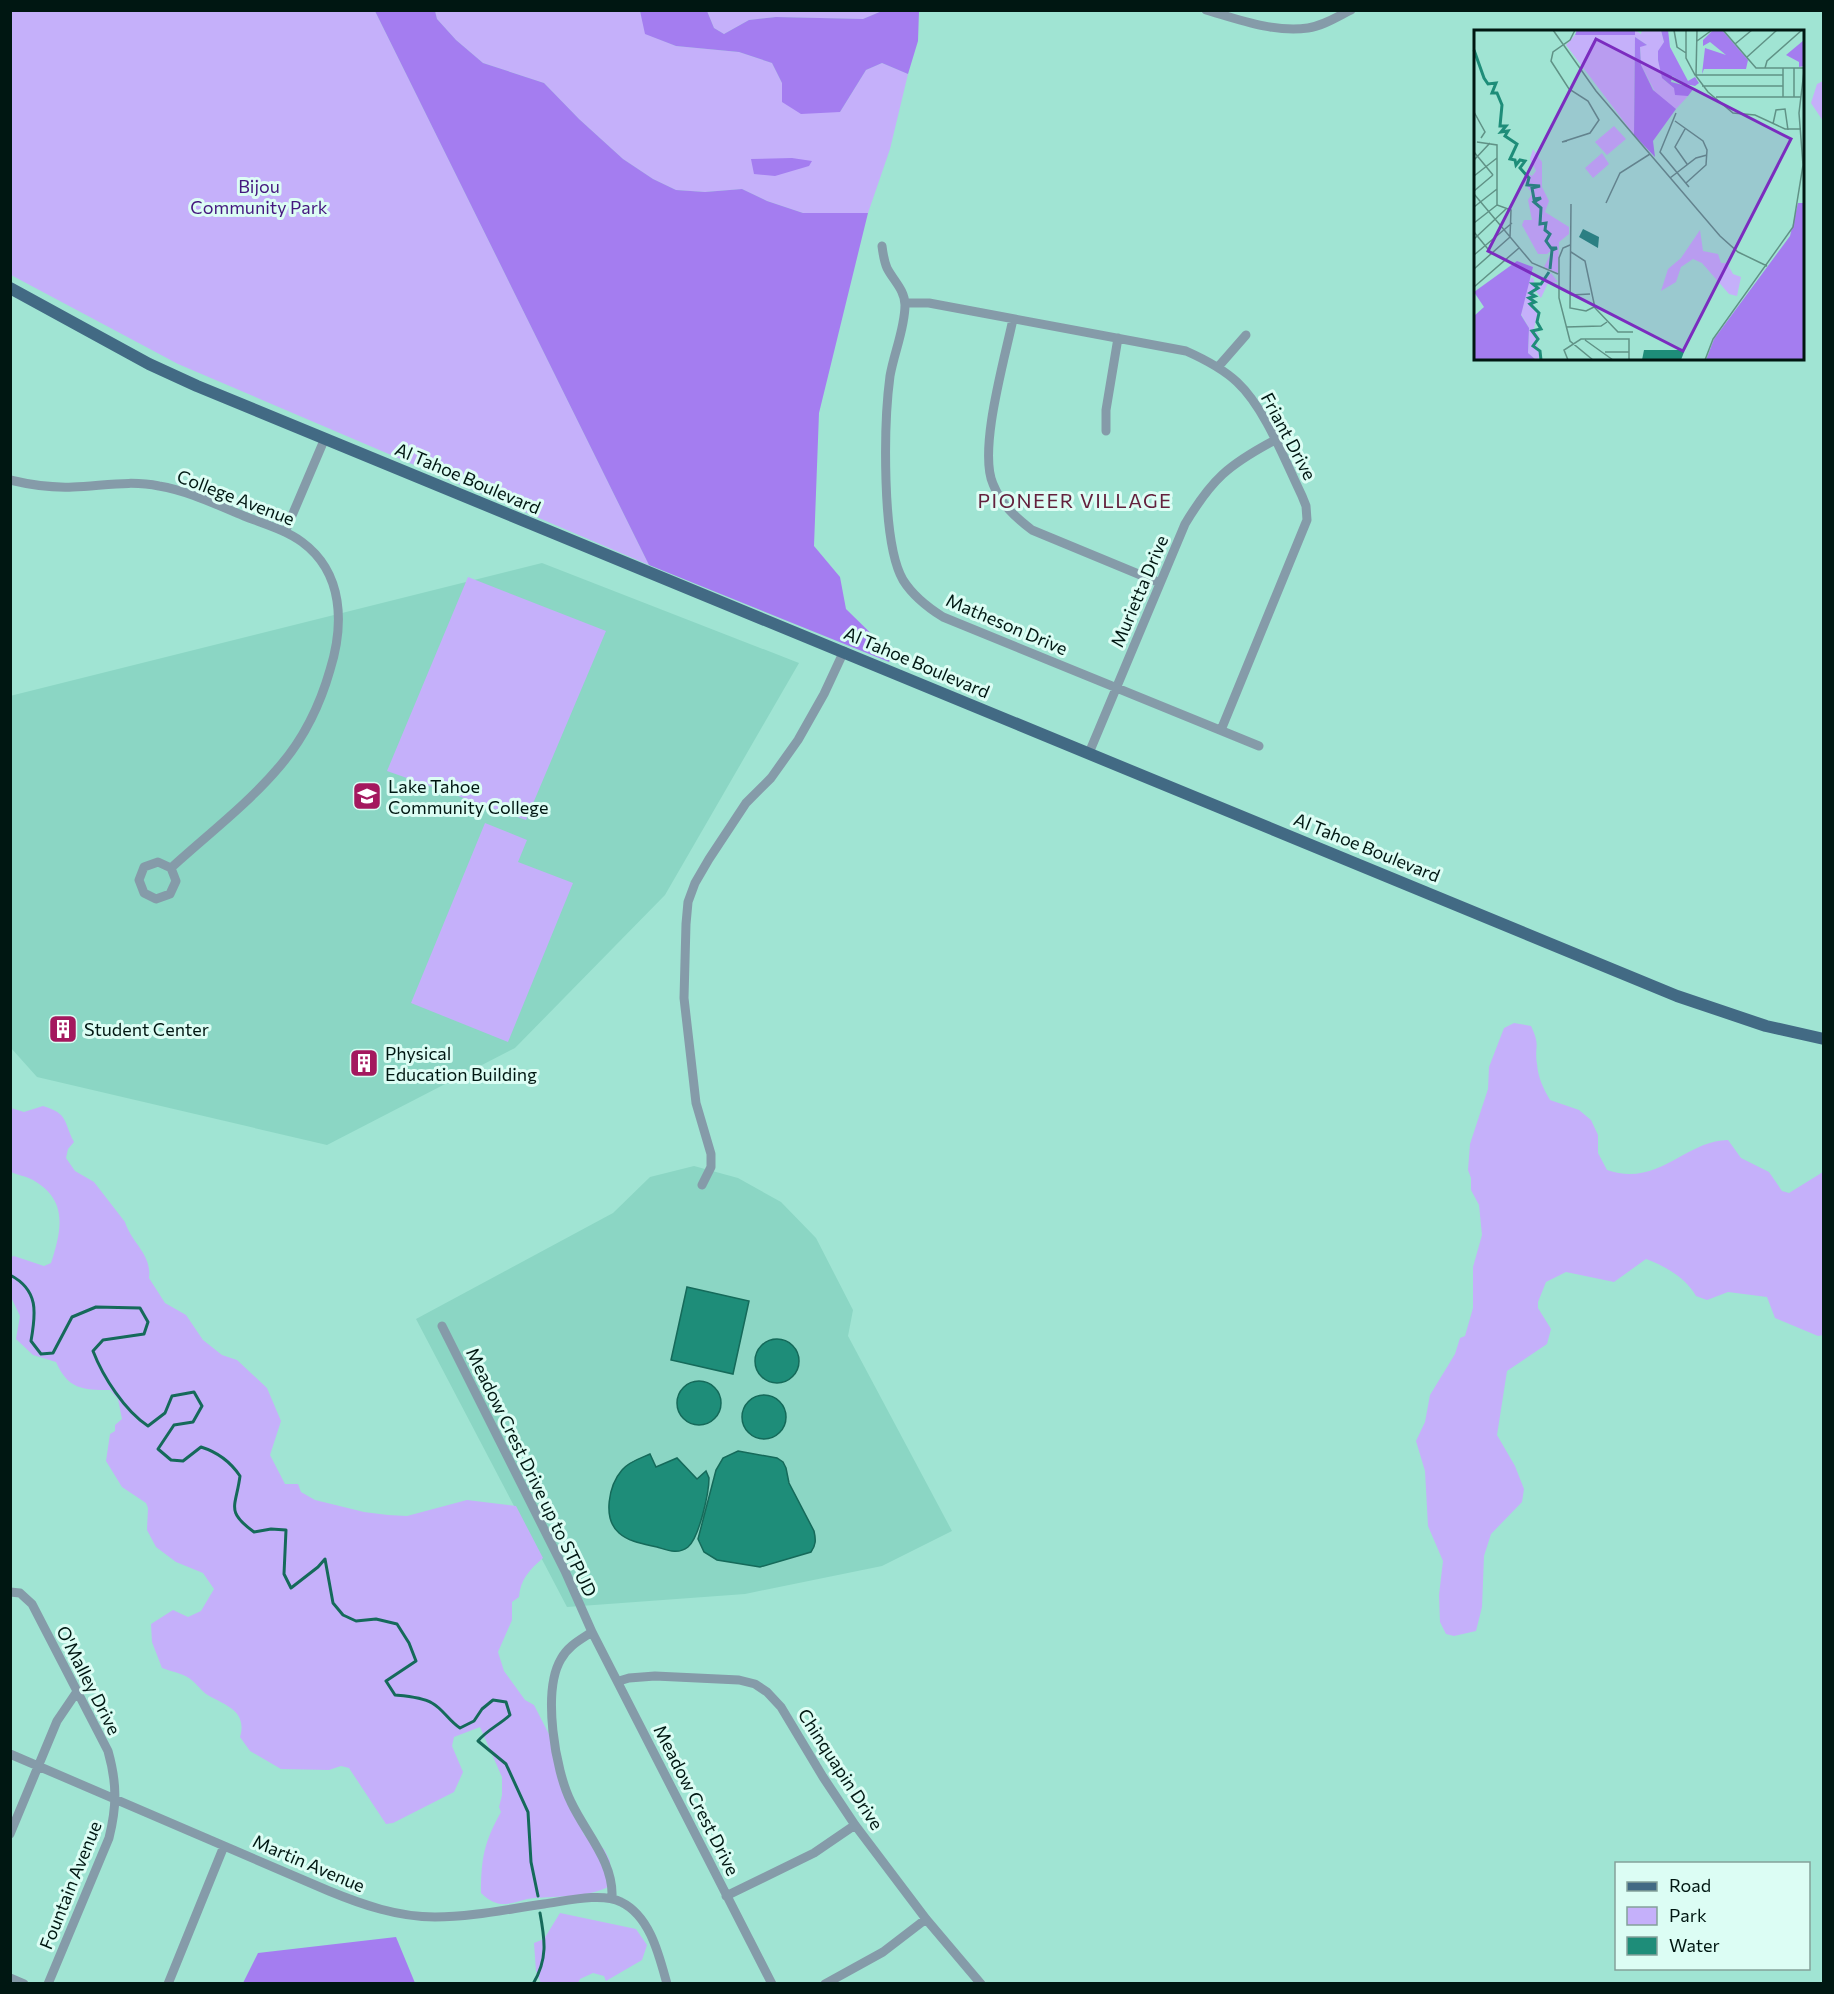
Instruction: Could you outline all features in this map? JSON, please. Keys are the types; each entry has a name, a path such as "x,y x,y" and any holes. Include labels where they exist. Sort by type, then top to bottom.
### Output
{"main road":[{"name":"Al Tahoe Boulevard","path":"10,288 172,375 1677,996 1766,1026 1824,1039"}],"street":[{"path":"1206,10 1252,23 1291,29 1324,24 1351,10"},
{"path":"882,246 886,266 897,282 905,303"},
{"name":"Friant Drive","path":"905,303 928,303 1186,351 1218,367 1238,382 1253,400 1302,496 1306,506 1307,520 1221,730"},
{"name":"Matheson Drive","path":"905,303 891,376 886,429 889,516 896,561 902,578 913,594 925,606 943,617 1259,746"},
{"path":"1013,319 988,437 988,463 992,483 1002,502 1015,517 1032,530 1160,583"},
{"path":"1218,367 1246,335"},
{"path":"1106,431 1106,410 1118,338"},
{"path":"285,532 325,438"},
{"name":"Murietta Drive","path":"1089,753 1185,524 1198,501 1215,479 1235,462 1275,440"},
{"name":"College Avenue","path":"10,480 51,487 117,482 158,485 200,498 285,532 303,542 316,554 335,586 339,624 334,655 325,687 312,718 282,765 263,786 171,868"},
{"path":"702,1185 711,1167 711,1154 696,1102 684,998 688,902 695,883 709,859 746,803 771,778 798,740 824,694 844,651"},
{"path":"158,862 171,868 176,881 170,894 156,899 144,893 139,880 144,867 158,862"},
{"name":"Meadow Crest Drive up to STPUD","path":"441,1326 565,1571 592,1632"},
{"name":"O'Malley Drive","path":"10,1592 20,1593 32,1604 108,1751 115,1776 116,1798"},
{"path":"592,1632 576,1642 562,1658 553,1678 551,1701 557,1758 565,1789 607,1866 613,1886 612,1898 627,1905 644,1923 656,1947 667,1983"},
{"name":"Meadow Crest Drive","path":"592,1632 772,1983"},
{"name":"Chinquapin Drive","path":"619,1681 655,1676 739,1680 761,1688 781,1707 855,1825 926,1919 981,1983"},
{"path":"10,1834 57,1721 76,1692"},
{"name":"Martin Avenue","path":"10,1754 355,1902 393,1912 433,1917 455,1916 582,1899 612,1898"},
{"name":"Fountain Avenue","path":"48,1983 109,1838 114,1820 116,1798"},
{"path":"726,1896 813,1853 855,1825"},
{"path":"168,1983 224,1846"},
{"path":"825,1983 884,1952 926,1919"},
{"path":"10,1978 24,1983"}],"shaded area":[{"path":"375,11 435,11 437,19 456,40 483,63 544,83 623,159 653,179 676,190 705,192 742,189 767,201 803,213 868,213 819,413 814,546 840,577 846,609 892,654 889,662 649,565"},
{"path":"640,11 707,11 714,28 724,34 749,20 776,17 863,19 882,11 919,11 918,41 908,74 882,63 866,70 840,112 801,114 782,102 782,83 772,63 739,52 676,46 645,34"},
{"path":"792,158 812,161 809,166 775,176 754,174 751,159"},
{"name":"Lake Tahoe Community College","path":"542,563 799,663 665,895 515,1048 327,1145 37,1077 11,1048 10,696"},
{"path":"694,1166 738,1178 781,1202 816,1238 853,1310 848,1336 952,1531 882,1566 745,1594 567,1607 416,1319 613,1213 650,1177"},
{"path":"396,1937 415,1983 243,1983 258,1953"}],"green space":[{"name":"Bijou Community Park","path":"10,11 375,11 649,565 178,364 11,275"},
{"path":"435,11 640,11 646,34 676,46 739,52 772,63 782,83 782,102 840,112 866,70 882,63 908,74 890,149 868,213 803,213 767,201 742,189 705,192 676,190 653,179 623,159 544,83 483,63 456,40 437,19"},
{"path":"707,11 882,11 863,19 776,17 749,20 724,34 714,28"},
{"path":"1823,81 1823,121 1811,103 1817,84"},
{"path":"468,577 606,631 526,820 387,771"},
{"path":"485,823 527,840 518,862 573,883 508,1042 411,1003"},
{"path":"1514,1023 1531,1026 1537,1042 1538,1073 1550,1100 1579,1110 1591,1120 1598,1135 1598,1153 1607,1170 1625,1174 1642,1173 1671,1162 1699,1147 1728,1140 1741,1158 1769,1172 1782,1191 1789,1193 1823,1172 1823,1335 1818,1336 1775,1318 1767,1297 1728,1292 1707,1300 1696,1296 1674,1273 1646,1259 1614,1282 1566,1272 1546,1282 1538,1308 1551,1329 1547,1344 1507,1371 1497,1435 1515,1466 1524,1489 1522,1502 1491,1534 1484,1556 1482,1607 1476,1631 1454,1636 1446,1634 1440,1622 1439,1595 1443,1561 1428,1526 1425,1471 1416,1441 1425,1422 1430,1395 1455,1354 1460,1338 1465,1336 1473,1308 1473,1267 1482,1235 1479,1205 1471,1190 1468,1170 1470,1144 1488,1089 1489,1067 1504,1028"},
{"path":"43,1106 57,1112 64,1119 74,1142 68,1149 66,1158 75,1171 94,1182 125,1222 148,1262 149,1278 165,1303 186,1315 203,1340 222,1355 237,1360 267,1388 281,1421 270,1455 285,1484 298,1484 301,1492 315,1500 364,1512 388,1515 407,1516 467,1500 516,1506 543,1558 526,1575 519,1597 512,1602 512,1620 498,1652 504,1671 525,1700 534,1705 554,1744 584,1835 604,1849 610,1861 608,1887 581,1895 534,1898 505,1904 492,1901 481,1893 485,1851 501,1812 499,1807 502,1777 480,1727 454,1737 452,1746 463,1772 454,1792 393,1823 386,1824 349,1768 341,1766 329,1770 281,1769 250,1751 240,1737 242,1728 238,1714 227,1705 206,1694 189,1678 162,1668 152,1642 151,1624 173,1610 188,1617 201,1611 214,1589 203,1573 176,1562 156,1547 147,1530 148,1508 146,1503 122,1487 106,1461 110,1434 115,1431 115,1425 122,1419 118,1399 110,1390 84,1388 71,1383 56,1362 33,1355 16,1339 20,1316 11,1297 11,1257 44,1266 51,1263 58,1238 59,1216 57,1206 44,1188 30,1179 11,1172 11,1108 24,1112"},
{"path":"560,1913 636,1929 647,1945 642,1960 606,1981 604,1976 593,1973 580,1979 578,1983 541,1983 536,1971 534,1943 544,1939"}],"water":[{"path":"687,1287 749,1301 733,1374 671,1360"},
{"path":"777,1339 785,1340 793,1345 798,1353 798,1369 793,1377 785,1382 777,1383 769,1382 761,1377 756,1369 755,1361 756,1353 761,1345 769,1340"},
{"path":"699,1381 707,1382 715,1387 720,1395 720,1411 715,1419 707,1424 699,1425 691,1424 683,1419 678,1411 677,1403 678,1395 683,1387 691,1382"},
{"path":"764,1395 780,1401 786,1417 780,1433 764,1439 748,1433 742,1417 748,1401"},
{"path":"738,1451 777,1458 783,1462 789,1483 814,1531 815,1542 811,1552 760,1567 717,1560 704,1552 698,1539 716,1470 723,1458"},
{"path":"650,1454 656,1467 677,1458 697,1479 706,1471 709,1478 705,1504 696,1535 688,1547 680,1551 627,1539 619,1533 610,1519 609,1502 617,1476 635,1460"}],"waterway":[{"path":"10,1275 19,1281 31,1295 34,1312 31,1341 41,1354 53,1353 72,1317 96,1307 140,1308 148,1322 144,1334 103,1340 93,1351 109,1382 123,1403 148,1426 165,1413 172,1396 194,1392 202,1406 193,1422 174,1425 158,1449 171,1460 183,1461 201,1447 218,1454 232,1466 240,1476 235,1502 239,1519 254,1532 271,1529 286,1530 284,1574 291,1588 325,1559 333,1603 343,1615 356,1621 376,1619 397,1624 409,1643 416,1661 386,1681 395,1695 419,1698 432,1703 460,1728 474,1721 482,1709 493,1700 506,1702 510,1715 478,1741 506,1764 528,1812 531,1862 538,1896"},
{"path":"533,1984 541,1966 544,1949 540,1913"}],"place":[{"name":"Lake Tahoe Community College","path":"367,796"},
{"name":"Student Center","path":"63,1029"},
{"name":"Physical Education Building","path":"364,1063"}],"district":[{"name":"PIONEER VILLAGE","path":"1075,500"}]}
